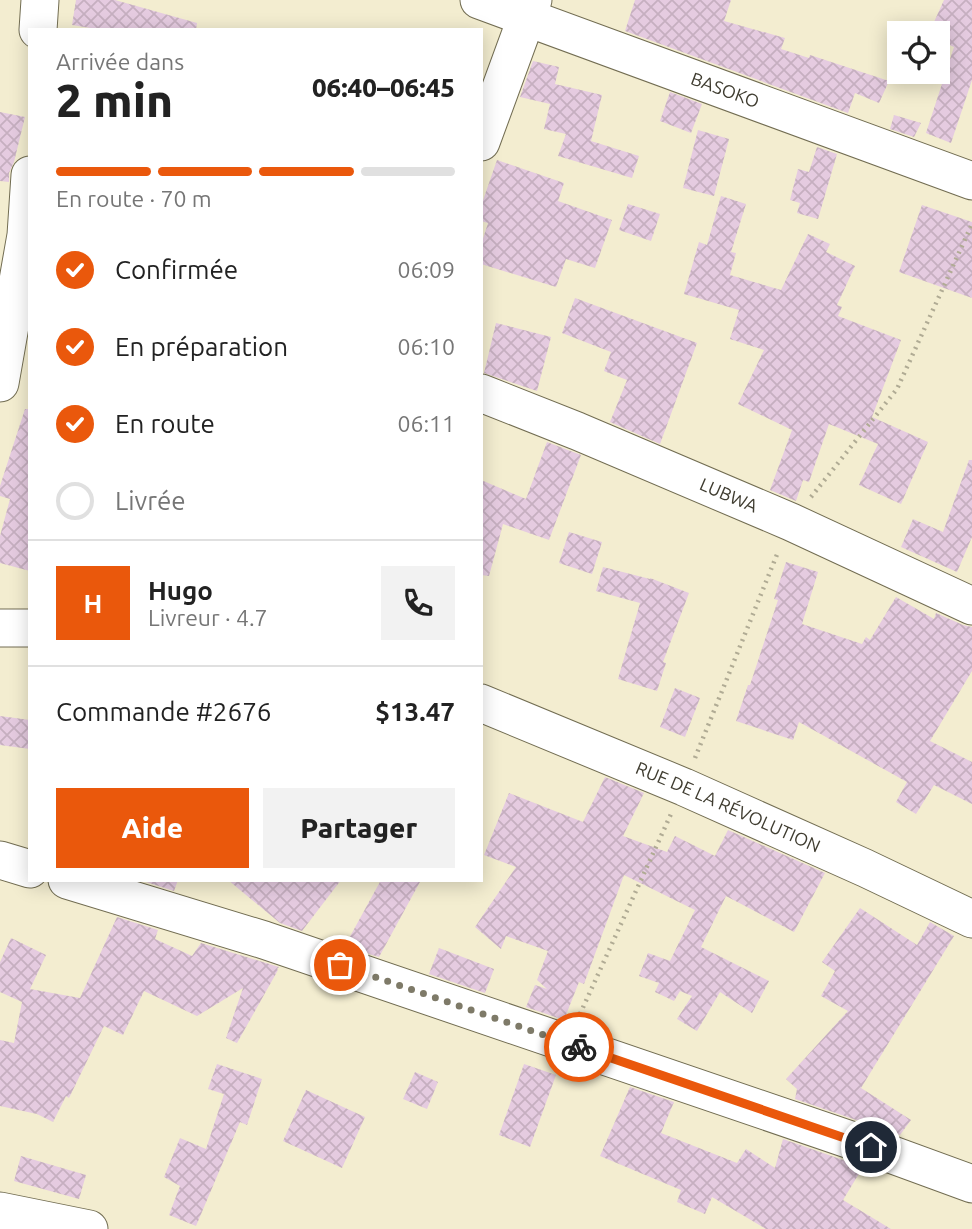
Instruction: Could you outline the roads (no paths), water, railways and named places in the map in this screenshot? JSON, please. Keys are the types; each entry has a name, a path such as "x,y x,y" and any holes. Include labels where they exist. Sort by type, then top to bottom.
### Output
{"street":[{"path":"38,28 40,0"},
{"name":"BASOKO","path":"479,0 530,9 972,181"},
{"path":"483,137 530,9"},
{"path":"0,383 19,233 28,186"},
{"name":"LUBWA","path":"483,394 791,522 972,606"},
{"path":"0,628 28,628"},
{"name":"RUE DE LA RÉVOLUTION","path":"483,704 684,787 972,919"},
{"path":"0,860 28,868"},
{"path":"74,882 264,940 972,1184"},
{"path":"0,1211 89,1229"}]}
